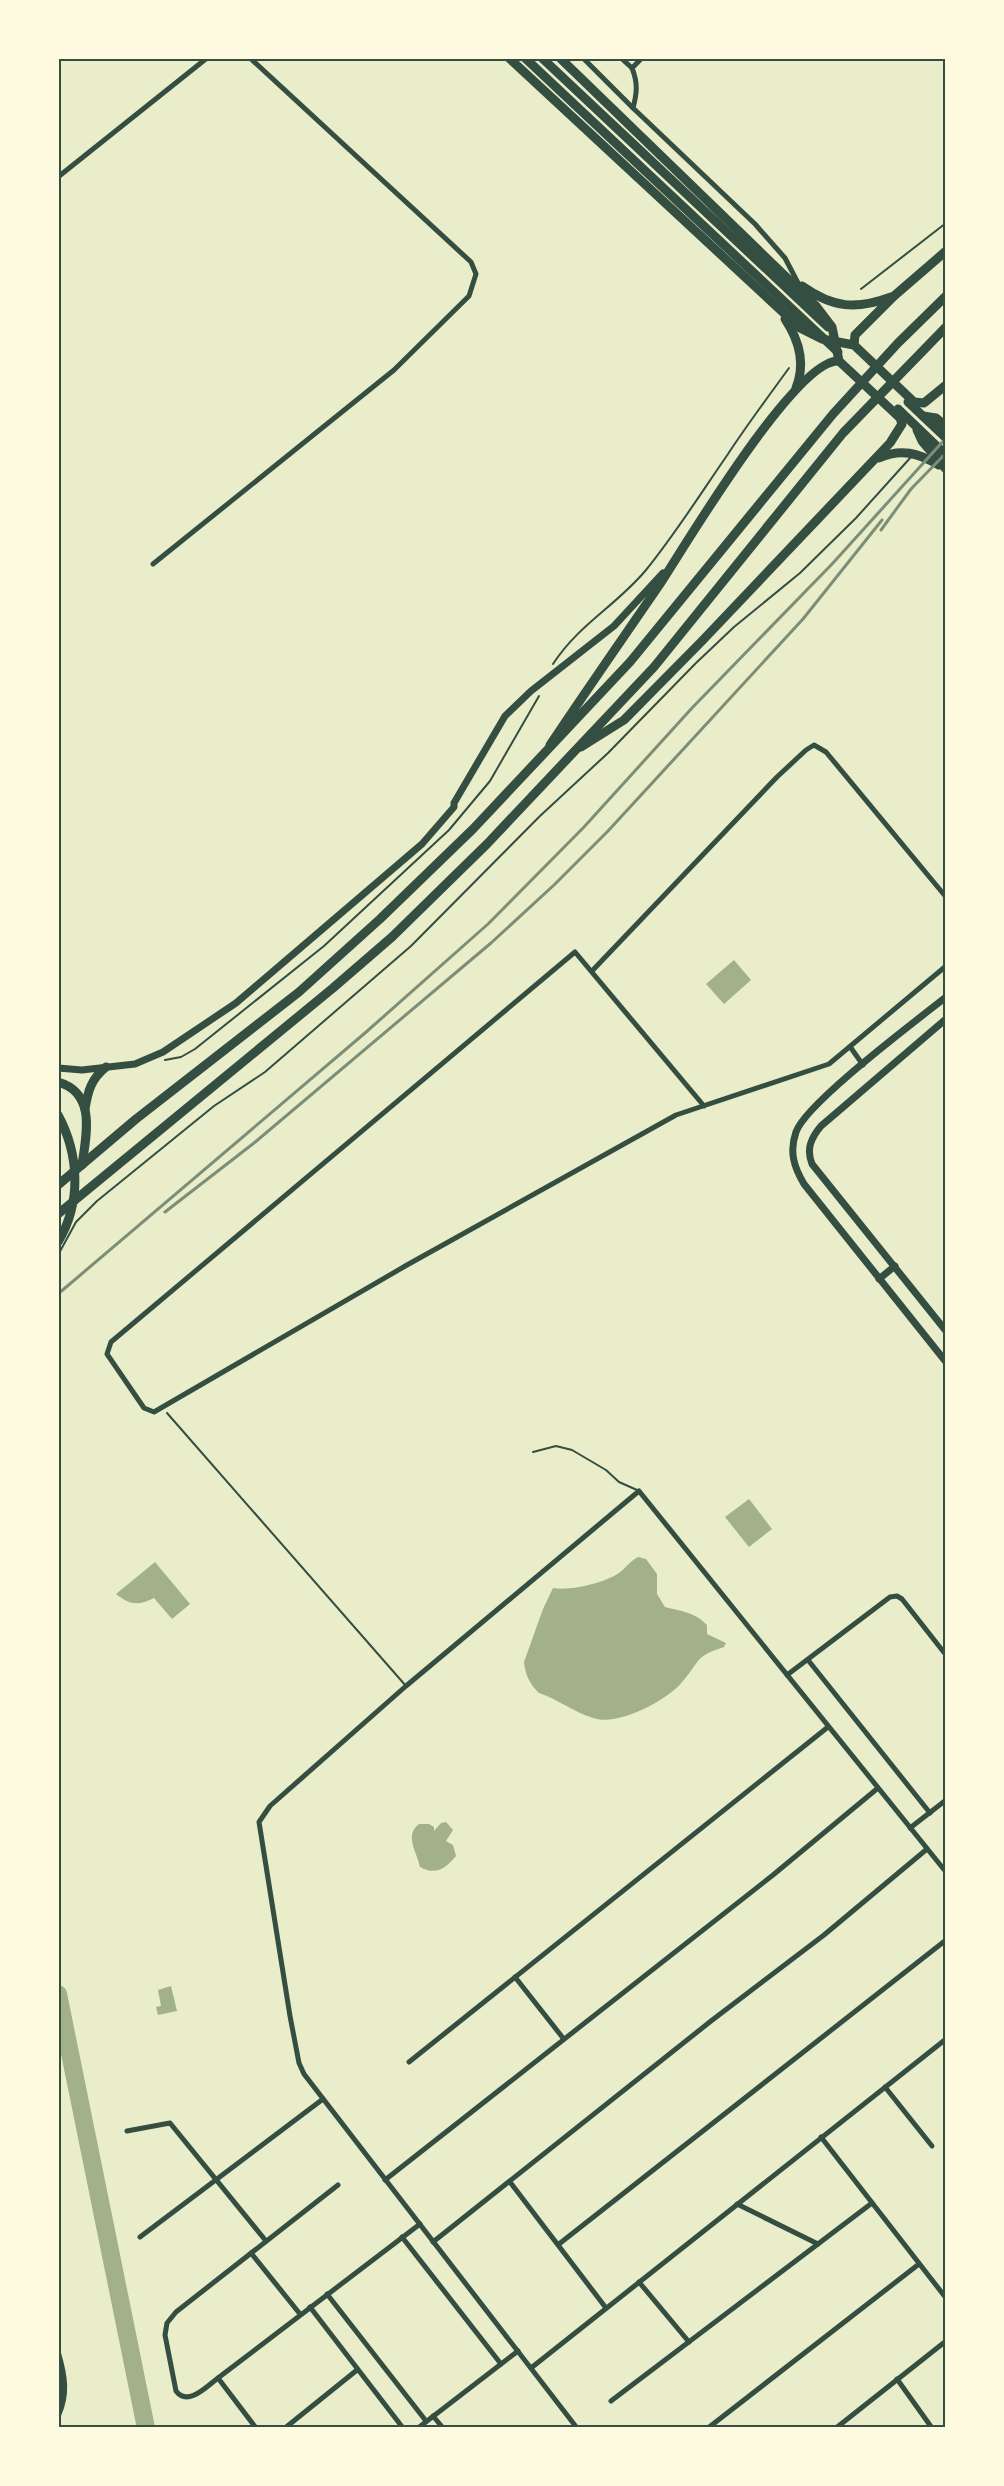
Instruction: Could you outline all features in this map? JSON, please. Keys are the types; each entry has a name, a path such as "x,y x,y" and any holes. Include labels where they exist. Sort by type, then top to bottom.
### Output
{"highway":[{"path":"509,58 778,309 811,335 854,345 919,402"},
{"path":"525,58 945,455"},
{"path":"542,58 945,438"},
{"path":"560,58 828,318 836,340 839,361 900,418 902,424 874,460 624,720 581,747"},
{"path":"854,345 855,335 894,296 945,251"},
{"path":"776,267 818,297 838,304 873,304 894,296"},
{"path":"58,1185 136,1119 299,992 372,927 473,829 630,662 833,414 898,343 945,297"},
{"path":"778,309 799,346 801,372 795,390"},
{"path":"58,1214 392,937 487,844 654,668 843,433 945,327"},
{"path":"550,745 736,464 795,390 827,364 839,361"},
{"path":"945,385 919,402 915,417 918,435 945,469"},
{"path":"900,418 930,416 945,426"},
{"path":"874,460 888,454 912,452 945,469"},
{"path":"85,1109 88,1091 93,1080 106,1068"},
{"path":"58,1082 76,1093 85,1109 88,1126 82,1165"},
{"path":"58,1115 69,1139 75,1179 73,1205 58,1242"}],"street":[{"path":"58,177 207,58"},
{"path":"153,564 394,370 470,296 476,274 471,262 250,58"},
{"path":"583,58 755,224 785,258 798,283"},
{"path":"621,58 632,69 637,87 633,108"},
{"path":"632,69 642,58"},
{"path":"58,1068 82,1071 135,1064 164,1056 236,1003 422,844 454,807 454,803 505,716 531,691 615,626 647,592 681,550"},
{"path":"592,971 777,777 814,745 826,752 945,897"},
{"path":"704,1106 575,952 111,1342 107,1354 144,1408 154,1412 600,1156 676,1115 704,1106 829,1064 851,1048 945,966"},
{"path":"945,997 863,1065 803,1119 796,1129 793,1142 793,1162 804,1184 945,1362"},
{"path":"793,1162 808,1149 812,1136 821,1126 945,1019"},
{"path":"851,1048 863,1065"},
{"path":"808,1149 812,1164 945,1331"},
{"path":"879,1279 895,1266"},
{"path":"162,1407 167,1413"},
{"path":"577,2427 304,2074 299,2063 259,1822 270,1806 406,1686 639,1491 945,1872"},
{"path":"787,1675 890,1597 897,1596 902,1599 945,1655"},
{"path":"808,1660 930,1813"},
{"path":"410,2061 828,1726"},
{"path":"385,2180 773,1875 878,1788"},
{"path":"910,1828 945,1800"},
{"path":"433,2242 711,2021 824,1935 927,1850"},
{"path":"559,2244 945,1940"},
{"path":"515,1977 563,2038"},
{"path":"531,2368 945,2039"},
{"path":"885,2087 932,2146"},
{"path":"140,2237 323,2099"},
{"path":"127,2132 170,2123 266,2241"},
{"path":"821,2137 945,2298"},
{"path":"510,2182 606,2308"},
{"path":"338,2186 176,2312 167,2323 165,2335 176,2391 180,2396 185,2398 192,2396 218,2378 420,2224"},
{"path":"611,2402 872,2203"},
{"path":"737,2204 818,2244"},
{"path":"402,2237 501,2364"},
{"path":"251,2253 300,2314"},
{"path":"708,2427 919,2264"},
{"path":"639,2282 689,2342"},
{"path":"327,2294 426,2421"},
{"path":"310,2307 403,2427"},
{"path":"836,2427 945,2341"},
{"path":"418,2427 518,2351"},
{"path":"58,2355 64,2377 64,2401 58,2414"},
{"path":"285,2427 357,2370"},
{"path":"218,2378 256,2427"},
{"path":"897,2379 932,2427"},
{"path":"433,2416 443,2427"}],"lane":[{"path":"861,289 945,224"},
{"path":"553,664 566,645 584,626 628,590 646,569 683,521 789,368"},
{"path":"923,444 945,420"},
{"path":"58,1255 76,1222 97,1201 214,1106 265,1072 411,945 540,816 608,753 698,661 800,573 856,518 912,452"},
{"path":"164,1056 181,1057 195,1048 324,946 449,830 490,781 539,696"},
{"path":"167,1413 406,1686"},
{"path":"533,1452 556,1446 572,1450 606,1470 619,1482 639,1491"}],"shaded area":[{"path":"734,960 751,980 724,1004 706,984"},
{"path":"749,1499 772,1529 749,1547 725,1517"},
{"path":"638,1557 646,1559 657,1574 657,1594 665,1607 698,1617 707,1625 707,1634 726,1643 724,1647 703,1656 683,1681 666,1696 642,1710 616,1719 593,1718 539,1693 528,1679 524,1662 553,1588 578,1587 605,1580 619,1573"},
{"path":"155,1562 190,1604 172,1619 154,1598 134,1603 116,1594"},
{"path":"446,1822 453,1830 446,1841 453,1845 456,1856 436,1871 426,1870 420,1867 412,1833 419,1824 429,1824 434,1827 434,1831 441,1823"},
{"path":"171,1986 177,2011 158,2015 156,2007 161,2006 158,1990"}],"waterway":[{"path":"58,1994 146,2428"}],"railway":[{"path":"58,1294 365,1033 488,924 584,827 692,708 833,563 946,438"},
{"path":"881,530 911,489 946,453"},
{"path":"165,1212 254,1143 491,943 554,885 608,831 803,619 882,520"}]}
